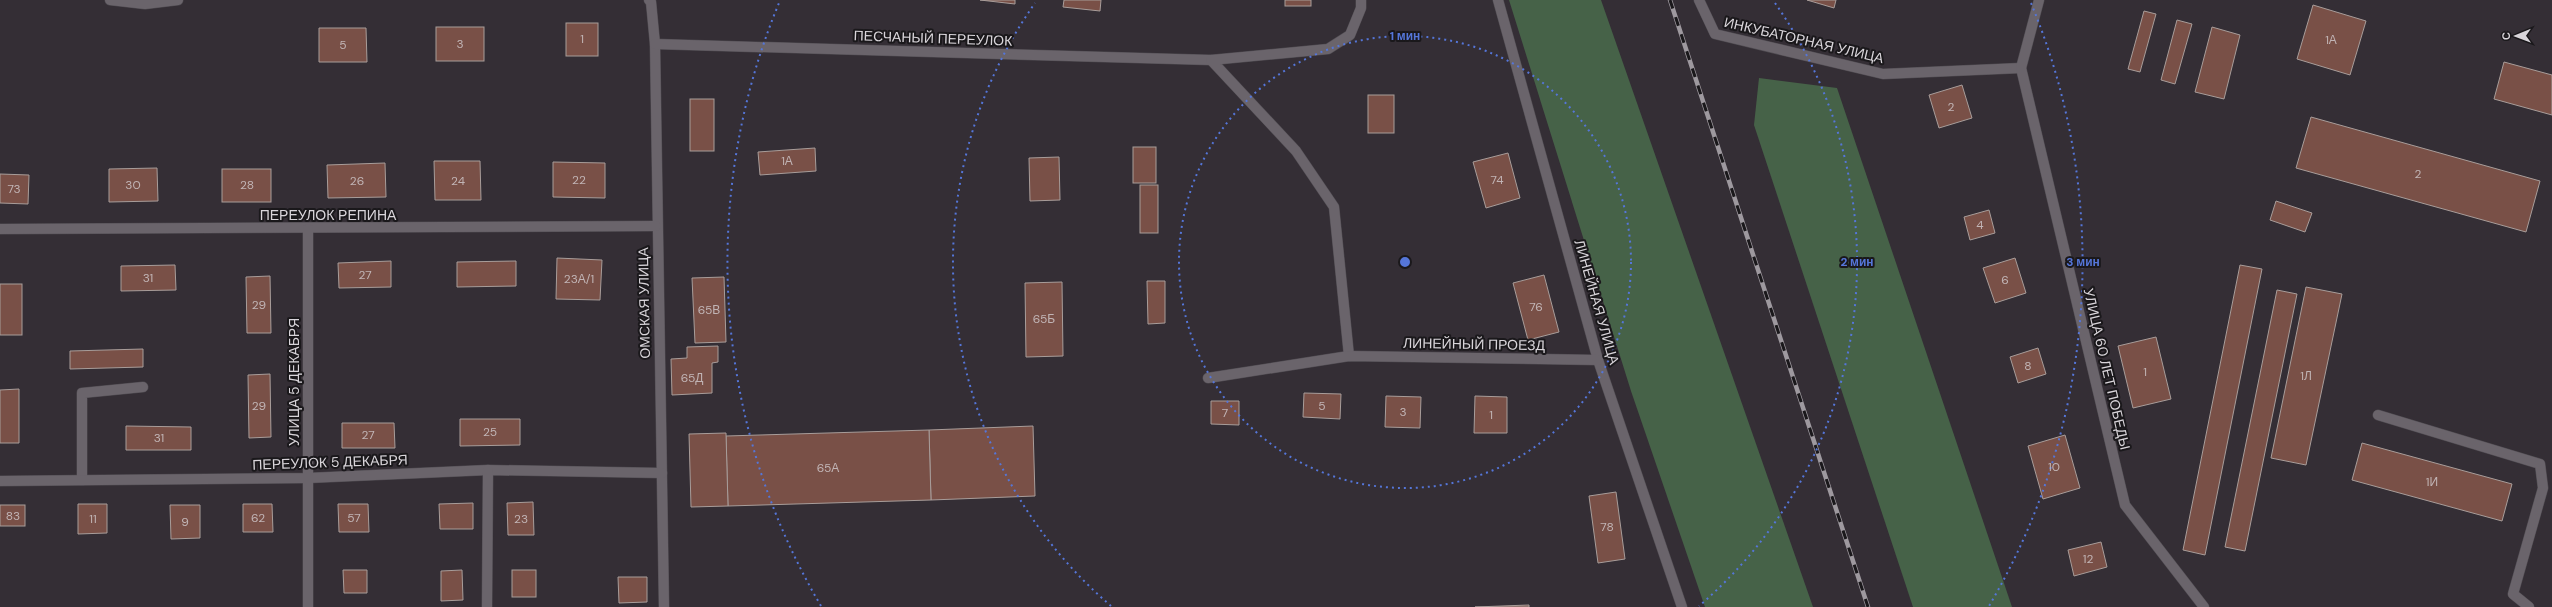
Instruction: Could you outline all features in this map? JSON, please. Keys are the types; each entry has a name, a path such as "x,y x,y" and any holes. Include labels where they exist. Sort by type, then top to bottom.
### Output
{"street":[{"path":"110,0 145,4 178,0"},
{"name":"ОМСКАЯ УЛИЦА","path":"649,0 651,2 655,44 656,226 664,607"},
{"path":"1210,60 1328,49 1350,35 1361,8 1361,0"},
{"name":"ЛИНЕЙНАЯ УЛИЦА","path":"1498,0 1598,360 1682,607"},
{"name":"ИНКУБАТОРНАЯ УЛИЦА","path":"1699,0 1715,34 1883,74 2021,68"},
{"path":"2021,68 2039,0"},
{"name":"ПЕСЧАНЫЙ ПЕРЕУЛОК","path":"655,44 1210,60"},
{"path":"1210,60 1296,151 1334,207 1349,356"},
{"name":"УЛИЦА 60 ЛЕТ ПОБЕДЫ","path":"2021,68 2125,505 2204,607"},
{"name":"ПЕРЕУЛОК РЕПИНА","path":"0,229 308,229 656,226"},
{"name":"УЛИЦА 5 ДЕКАБРЯ","path":"308,229 308,607"},
{"name":"ЛИНЕЙНЫЙ ПРОЕЗД","path":"1208,378 1349,356 1598,360"},
{"path":"82,480 82,393 143,387"},
{"path":"2378,415 2540,464 2543,488 2513,594 2529,607"},
{"path":"488,470 488,607"},
{"name":"ПЕРЕУЛОК 5 ДЕКАБРЯ","path":"0,481 308,478 488,470 662,473"}],"green space":[{"path":"1509,0 1601,0 1813,607 1705,607 1631,391"},
{"path":"1759,78 1837,88 2012,607 1913,607 1754,125"}],"building":[{"path":"980,0 1015,0 1015,4"},
{"path":"1064,0 1101,0 1100,11 1063,7"},
{"path":"1285,0 1311,0 1311,6 1285,6"},
{"path":"1807,0 1836,0 1834,8"},
{"path":"2313,5 2366,21 2350,75 2297,59"},
{"path":"2144,11 2156,14 2140,72 2128,69"},
{"path":"2177,20 2192,24 2175,84 2161,80"},
{"path":"566,23 598,23 598,56 566,56"},
{"path":"436,27 484,27 484,61 436,61"},
{"path":"2212,27 2240,35 2224,99 2195,92"},
{"path":"319,28 366,28 367,62 319,62"},
{"path":"2504,62 2552,75 2552,115 2494,99"},
{"path":"1962,85 1972,118 1939,128 1929,95"},
{"path":"1368,95 1394,95 1394,133 1368,133"},
{"path":"690,99 714,99 714,151 690,151"},
{"path":"2311,117 2540,181 2526,232 2296,168"},
{"path":"1133,147 1156,147 1156,183 1133,183"},
{"path":"815,148 816,171 760,175 758,152"},
{"path":"1508,153 1520,198 1486,208 1473,162"},
{"path":"1059,157 1060,200 1030,201 1029,158"},
{"path":"434,161 480,161 481,200 435,200"},
{"path":"553,162 605,163 605,198 553,197"},
{"path":"385,163 386,197 328,198 327,165"},
{"path":"157,168 158,201 109,202 109,169"},
{"path":"222,169 271,169 271,202 222,202"},
{"path":"0,174 29,175 28,204 0,203"},
{"path":"1140,185 1158,185 1158,233 1140,233"},
{"path":"2276,201 2312,213 2305,232 2270,220"},
{"path":"1989,210 1995,233 1970,240 1964,217"},
{"path":"557,258 602,260 600,300 556,299"},
{"path":"2015,258 2026,293 1995,303 1983,268"},
{"path":"391,261 391,287 339,288 338,263"},
{"path":"516,261 516,286 457,287 457,262"},
{"path":"175,265 176,290 121,291 121,266"},
{"path":"2240,265 2262,269 2205,555 2183,550"},
{"path":"1544,275 1559,332 1528,340 1513,283"},
{"path":"270,276 271,333 247,333 246,277"},
{"path":"724,277 726,342 695,343 692,278"},
{"path":"1147,281 1165,281 1165,323 1148,324"},
{"path":"1062,282 1063,356 1026,357 1025,283"},
{"path":"0,284 22,284 22,335 0,335"},
{"path":"2306,287 2342,294 2306,465 2271,458"},
{"path":"2277,290 2297,294 2245,551 2225,547"},
{"path":"2156,337 2171,399 2133,408 2118,346"},
{"path":"718,346 718,362 712,363 712,393 672,395 671,359 687,358 687,347"},
{"path":"2038,348 2046,374 2018,383 2010,357"},
{"path":"143,349 143,367 70,369 70,351"},
{"path":"270,374 271,437 249,438 248,375"},
{"path":"19,389 19,443 0,443 0,390"},
{"path":"1304,393 1341,394 1340,419 1303,417"},
{"path":"1386,396 1421,397 1420,428 1385,427"},
{"path":"1475,396 1507,397 1507,433 1474,433"},
{"path":"1211,401 1239,401 1239,425 1211,424"},
{"path":"460,419 520,419 520,445 460,446"},
{"path":"342,423 394,423 395,448 342,448"},
{"path":"126,426 191,427 191,450 126,450"},
{"path":"1033,426 1035,496 931,500 929,430"},
{"path":"929,430 931,500 728,506 726,436"},
{"path":"726,433 728,506 691,507 689,434"},
{"path":"2065,435 2080,488 2043,499 2028,446"},
{"path":"2362,443 2512,484 2502,521 2352,480"},
{"path":"1616,492 1625,559 1598,563 1589,496"},
{"path":"533,502 534,535 508,535 507,503"},
{"path":"473,503 473,529 440,529 439,504"},
{"path":"78,504 107,504 107,533 78,534"},
{"path":"243,504 272,504 273,532 243,532"},
{"path":"338,504 368,504 369,532 339,532"},
{"path":"0,505 25,505 25,526 0,526"},
{"path":"170,505 200,505 200,538 171,539"},
{"path":"2101,542 2107,567 2074,576 2068,550"},
{"path":"343,570 367,570 367,593 344,593"},
{"path":"462,570 463,600 441,601 441,571"},
{"path":"512,570 536,570 536,597 512,597"},
{"path":"618,577 647,577 647,602 619,603"},
{"path":"1529,605 1529,607 1475,607"}],"railway":[{"path":"1670,0 1868,607"}]}
